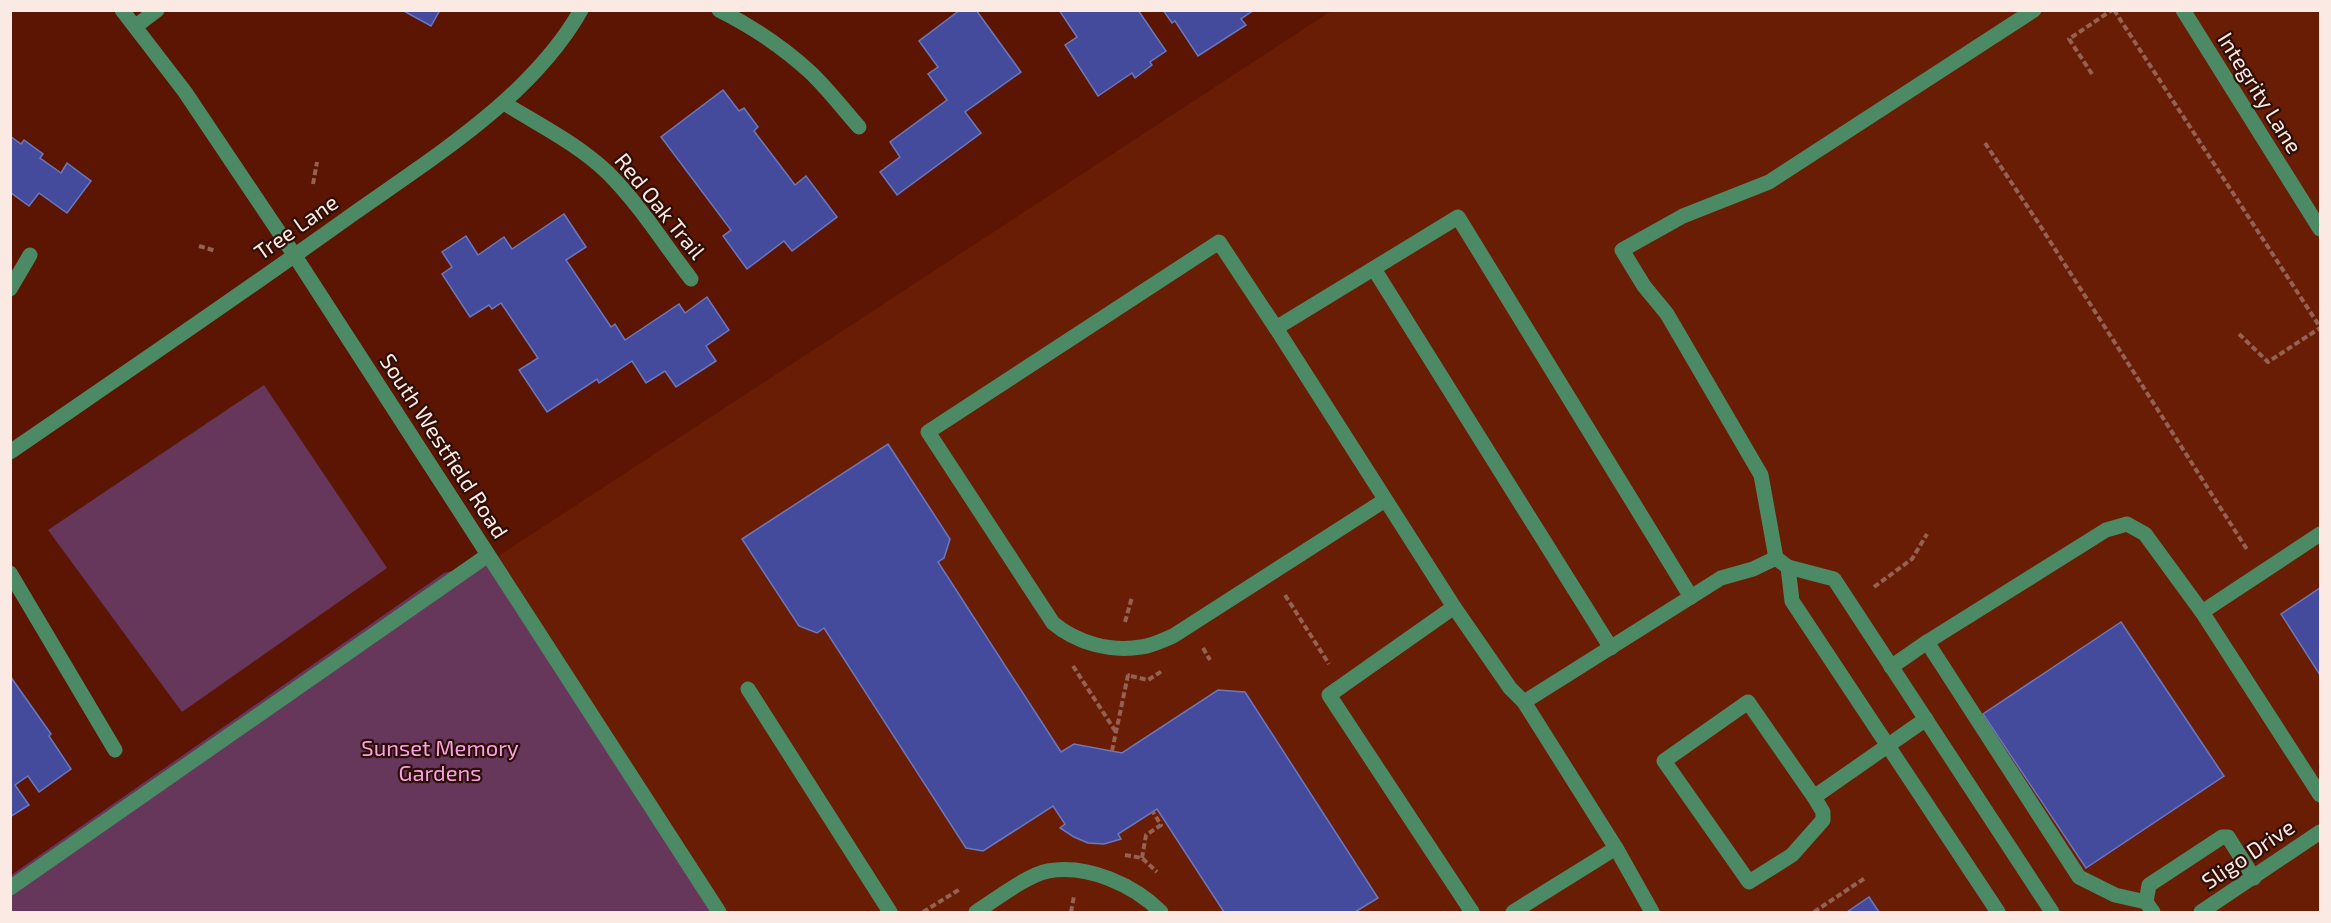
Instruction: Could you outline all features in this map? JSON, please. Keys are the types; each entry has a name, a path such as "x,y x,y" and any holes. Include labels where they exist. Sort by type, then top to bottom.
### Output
{"street":[{"name":"South Westfield Road","path":"122,10 185,92 295,256 719,912"},
{"path":"136,26 156,10"},
{"name":"Tree Lane","path":"10,452 295,256 466,133 504,103 546,58 581,10"},
{"path":"719,10 774,44 810,72 859,127"},
{"path":"1998,912 1792,602 1761,475 1667,314 1644,286 1622,250 1683,216 1769,182 2034,10"},
{"name":"Integrity Lane","path":"2183,10 2320,229"},
{"name":"Red Oak Trail","path":"504,103 580,150 608,173 637,206 691,279"},
{"path":"1276,328 1458,217 1691,597"},
{"path":"1385,500 1173,636 1143,647 1109,649 1065,633 1053,623 928,432 1219,242 1454,607 1510,688 1524,702 1616,848 1652,912"},
{"path":"10,289 30,255"},
{"path":"1374,269 1611,648"},
{"path":"1891,667 2106,530 2127,524 2145,534 2202,612 2320,795"},
{"path":"2202,612 2320,534"},
{"path":"10,888 488,555"},
{"path":"1524,702 1721,578 1782,563 1834,579 2052,912"},
{"path":"10,573 115,750"},
{"path":"1454,607 1329,695 1472,912"},
{"path":"1928,642 2079,877 2115,895 2149,907 2149,885 2222,837 2228,837 2254,878"},
{"path":"747,689 890,912"},
{"path":"1748,702 1814,796 1823,812 1823,820 1792,855 1749,882 1664,761 1748,702"},
{"path":"1814,796 1926,719"},
{"name":"Sligo Drive","path":"2201,912 2320,832"},
{"path":"1513,912 1616,848"},
{"path":"976,912 1047,871 1079,871 1095,875 1132,889 1148,899 1161,912"}],"path":[{"path":"2092,74 2069,39 2113,10 2320,328 2268,363 2239,334"},
{"path":"1985,143 2262,572"},
{"path":"313,184 317,162"},
{"path":"200,246 216,251"},
{"path":"1874,587 1912,559 1927,534"},
{"path":"1275,600 1284,594 1343,685"},
{"path":"1124,628 1132,597"},
{"path":"1210,640 1201,646 1210,660"},
{"path":"1083,667 1072,665 1116,732"},
{"path":"1116,673 1148,680 1166,669"},
{"path":"1112,751 1128,675"},
{"path":"1142,858 1146,835 1161,825 1153,812"},
{"path":"1814,912 1865,878"},
{"path":"1071,912 1075,890"}],"shaded area":[{"path":"1331,11 2320,11 2320,912 719,912 491,561"}],"green space":[{"path":"264,385 387,568 182,712 48,530"},
{"name":"Sunset Memory Gardens","path":"491,561 719,912 11,912 10,876 444,573"}],"building":[{"path":"402,10 440,10 431,26"},
{"path":"960,10 976,10 1021,72 965,112 981,133 897,195 880,172 900,157 890,142 947,100 928,74 938,67 919,41"},
{"path":"1059,10 1138,10 1166,51 1150,62 1152,65 1135,78 1132,73 1098,96 1065,45 1077,37"},
{"path":"1163,10 1254,10 1241,19 1246,25 1198,56 1175,21 1172,23"},
{"path":"723,90 739,111 744,108 758,127 754,131 795,185 806,176 837,217 792,251 784,241 747,269 723,236 731,230 661,137"},
{"path":"10,136 21,144 24,140 43,154 40,158 61,173 67,163 91,181 67,213 39,193 29,206 10,192"},
{"path":"564,214 586,247 566,260 611,327 615,324 625,340 679,304 685,313 707,297 729,330 706,346 716,361 676,387 665,371 646,383 632,361 599,383 597,379 547,412 519,370 538,358 501,303 492,309 489,305 470,317 442,274 452,267 442,252 466,236 478,255 504,237 512,249"},
{"path":"888,444 950,539 944,558 938,562 1061,752 1074,744 1122,753 1218,690 1245,692 1378,898 1355,912 1224,912 1157,809 1118,834 1121,839 1104,844 1088,843 1060,828 1065,824 1053,806 983,851 966,848 824,628 817,633 799,626 742,539"},
{"path":"2320,588 2320,675 2281,614"},
{"path":"2121,622 2224,776 2086,868 1983,714"},
{"path":"10,676 51,734 49,736 71,769 39,792 28,776 15,785 29,805 10,817"},
{"path":"1869,897 1879,912 1847,912"}]}
